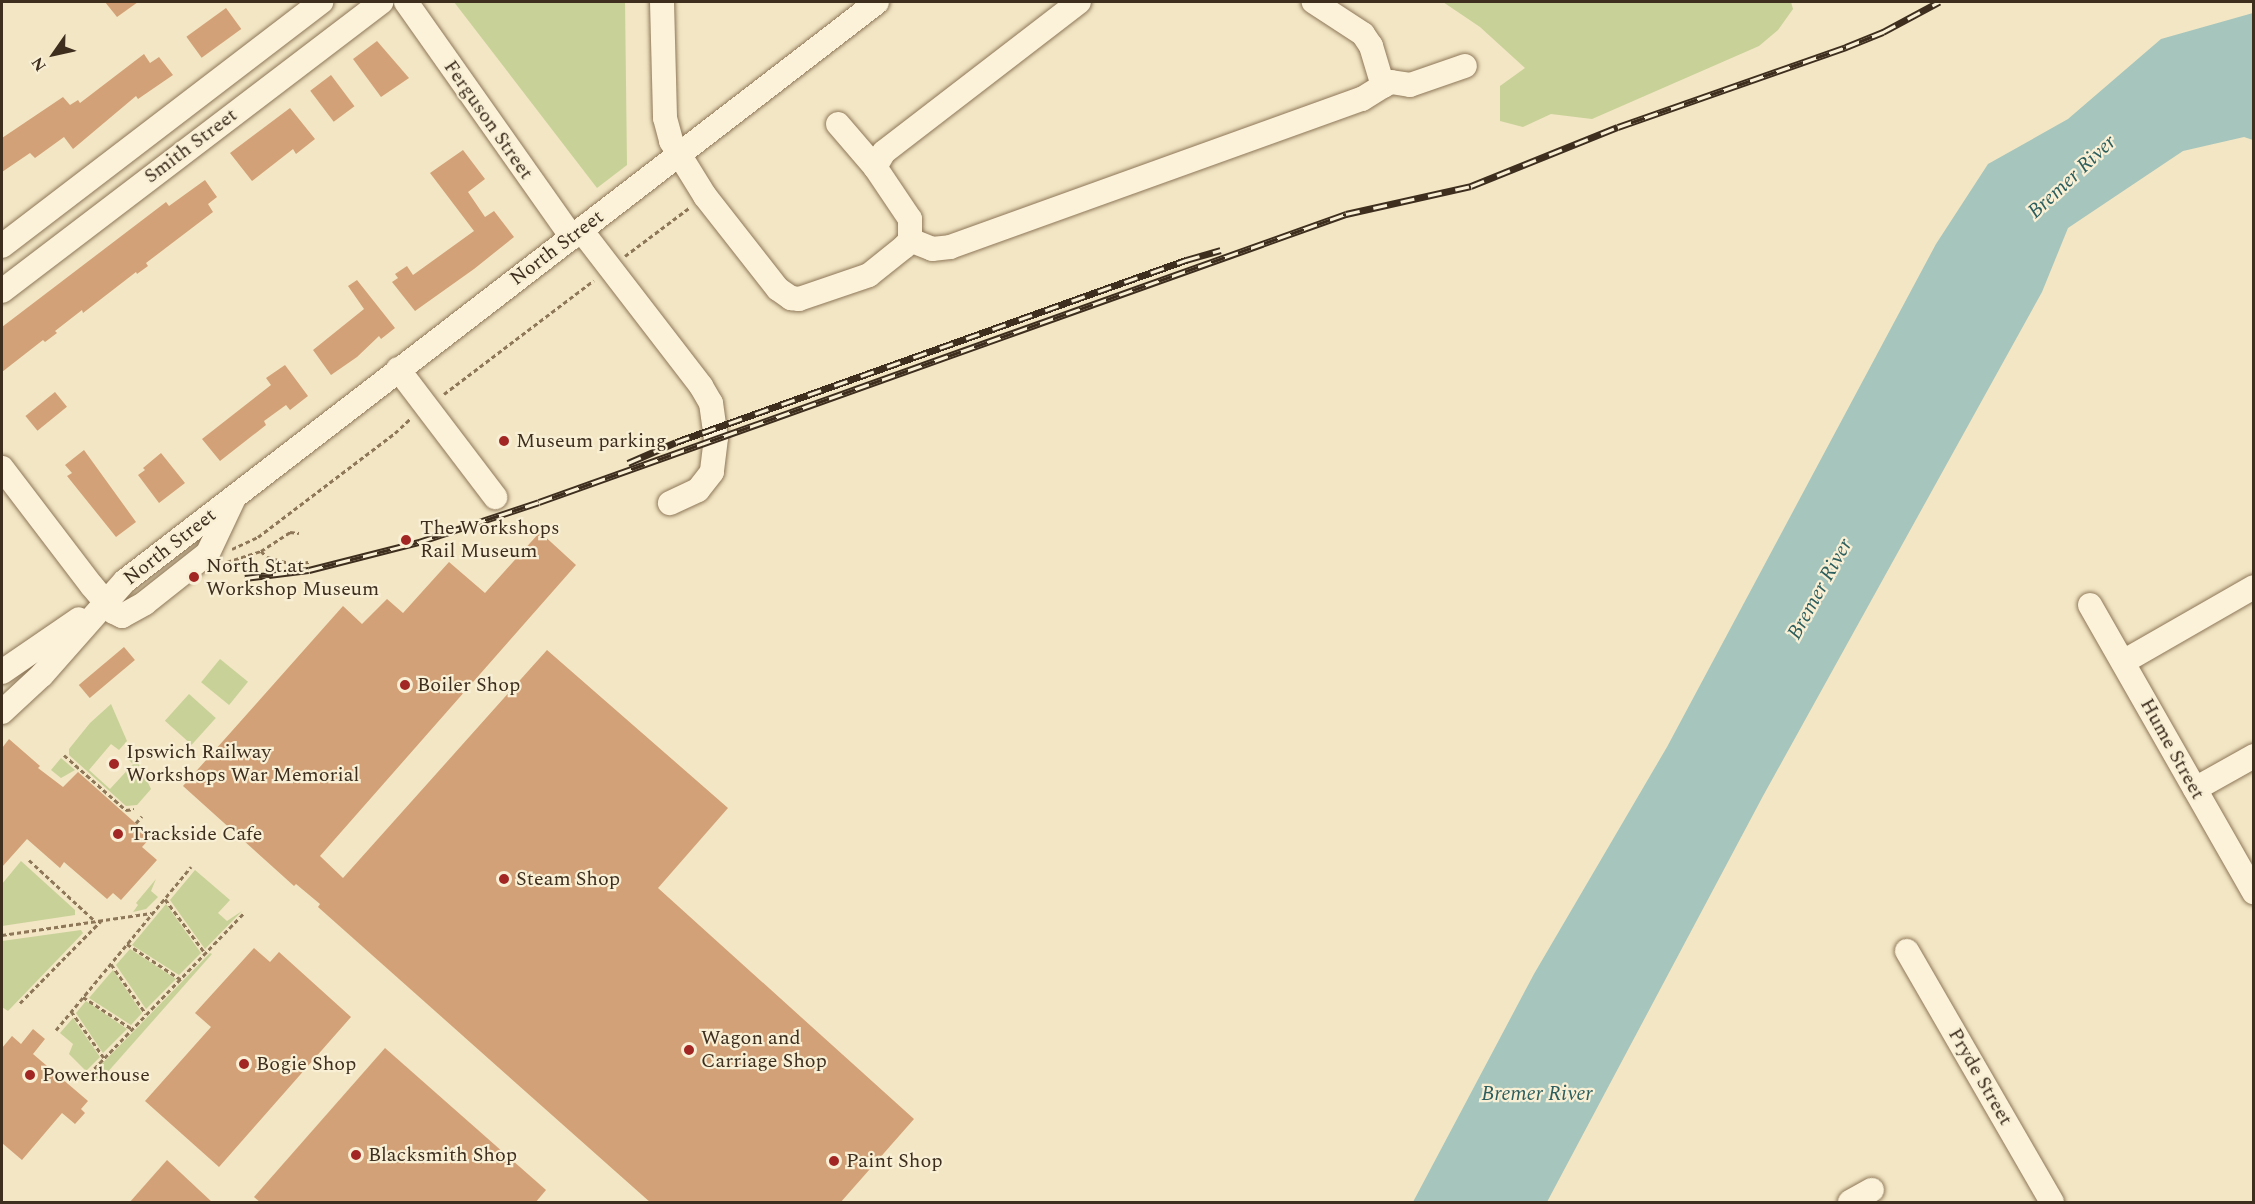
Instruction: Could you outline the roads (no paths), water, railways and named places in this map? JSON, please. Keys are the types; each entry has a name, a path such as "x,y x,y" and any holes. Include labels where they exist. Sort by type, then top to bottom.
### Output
{"street":[{"name":"Smith Street","path":"2,246 321,2"},
{"name":"Smith Street","path":"2,291 381,2"},
{"name":"Ferguson Street","path":"406,2 576,234 705,392 712,407 716,447 712,472 704,485 692,494 670,503"},
{"path":"662,2 665,118 669,136 677,153 705,196 778,289 791,298 813,296 869,275 910,240 910,219 875,166 838,124"},
{"name":"North Street","path":"2,712 42,675 125,581 576,234 677,153 877,2"},
{"path":"875,166 891,144 1079,2"},
{"path":"1314,2 1363,34 1371,46 1383,86"},
{"path":"910,240 932,249 950,247 1362,99 1391,82 1410,85 1465,66"},
{"path":"398,369 495,497"},
{"path":"2,468 105,602"},
{"path":"2123,662 2253,587"},
{"name":"North Street","path":"2,672 105,602"},
{"name":"Hume Street","path":"2090,605 2253,893"},
{"path":"2195,789 2253,756"},
{"name":"Pryde Street","path":"1907,951 2052,1203"},
{"path":"1850,1203 1872,1190"}],"water":[{"name":"Bremer River","path":"2253,13 2253,140 2244,137 2183,151 2068,228 2042,292 1763,796 1547,1202 1413,1202 1534,974 1667,747 1936,244 1988,164 2068,119 2161,39"}],"railway":[{"path":"245,578 309,570 419,542 539,502 1346,214 1471,186 1618,127 1846,47 1883,32 1939,2"},
{"path":"628,463 676,442 1186,260 1221,250"}],"place":[{"name":"Museum parking","path":"504,441"},
{"name":"The Workshops Rail Museum","path":"406,540"},
{"name":"North St at Workshop Museum","path":"194,577"},
{"name":"Boiler Shop","path":"405,685"},
{"name":"Ipswich Railway Workshops War Memorial","path":"114,764"},
{"name":"Trackside Cafe","path":"118,834"},
{"name":"Steam Shop","path":"504,879"},
{"name":"Wagon and Carriage Shop","path":"689,1050"},
{"name":"Bogie Shop","path":"244,1064"},
{"name":"Powerhouse","path":"30,1075"},
{"name":"Blacksmith Shop","path":"356,1155"},
{"name":"Paint Shop","path":"834,1161"}]}
